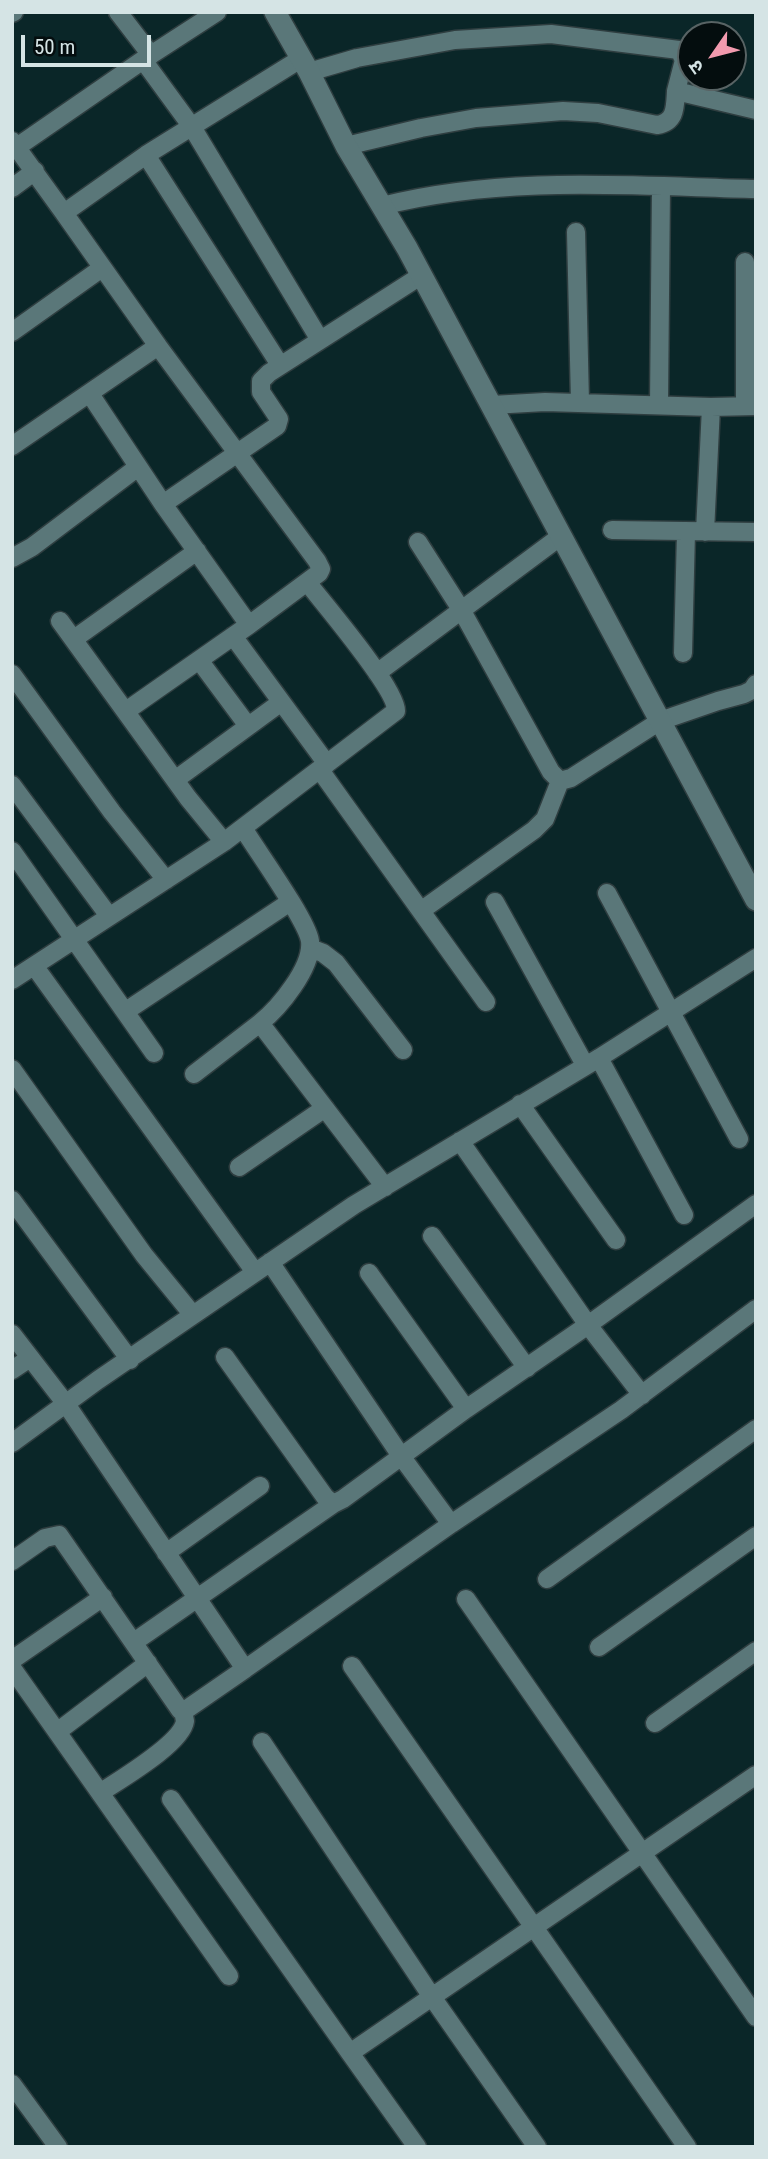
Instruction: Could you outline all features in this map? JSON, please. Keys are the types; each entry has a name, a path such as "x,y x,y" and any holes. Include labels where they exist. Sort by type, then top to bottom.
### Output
{"street":[{"path":"118,12 192,127 320,340"},
{"path":"126,711 249,625 320,571 317,561 158,346 15,144 217,12"},
{"path":"275,12 346,146 422,275 756,900"},
{"path":"64,213 146,155 305,65 455,40 551,34 679,50 684,60 674,113 665,124 657,125 589,112 563,111 465,120 380,136 346,146"},
{"path":"676,92 755,105"},
{"path":"146,155 280,365"},
{"path":"12,188 35,171"},
{"path":"382,206 438,194 506,187 756,189"},
{"path":"659,404 661,187"},
{"path":"576,232 580,402"},
{"path":"492,405 580,402 750,406 745,262"},
{"path":"12,332 102,268"},
{"path":"163,504 279,423 261,392 265,377 422,275"},
{"path":"12,446 158,346"},
{"path":"90,394 163,504 249,625"},
{"path":"705,532 711,407"},
{"path":"12,558 32,547 138,467"},
{"path":"612,530 756,532"},
{"path":"682,653 686,532"},
{"path":"377,673 561,536"},
{"path":"418,542 462,611 551,772 560,781"},
{"path":"74,639 197,551"},
{"path":"12,979 35,967 224,842 396,711 392,696 377,673 307,582"},
{"path":"61,621 175,780 224,842"},
{"path":"233,636 486,1002"},
{"path":"199,660 248,726"},
{"path":"12,674 112,812 166,880"},
{"path":"560,781 571,778 660,721 744,694 756,684"},
{"path":"175,780 280,703"},
{"path":"422,910 534,830 545,818 560,781"},
{"path":"12,785 109,916"},
{"path":"194,1074 260,1023 284,1000 305,964 310,948 308,933 243,828"},
{"path":"12,851 155,1053"},
{"path":"607,893 739,1139"},
{"path":"126,1011 290,902"},
{"path":"495,902 684,1215"},
{"path":"310,948 323,953 336,963 403,1049"},
{"path":"12,1443 193,1315 384,1187 756,958"},
{"path":"35,967 263,1267 451,1524"},
{"path":"260,1023 384,1187"},
{"path":"12,1069 145,1255 193,1315"},
{"path":"520,1104 616,1240"},
{"path":"239,1167 325,1108"},
{"path":"460,1141 588,1325 642,1395"},
{"path":"12,1200 130,1360"},
{"path":"134,1642 343,1499 756,1205"},
{"path":"432,1236 527,1368"},
{"path":"369,1273 466,1409"},
{"path":"183,1710 642,1395 756,1309"},
{"path":"12,1334 66,1404 245,1669"},
{"path":"225,1357 325,1497 333,1504"},
{"path":"12,1370 30,1358"},
{"path":"547,1579 756,1429"},
{"path":"166,1553 260,1486"},
{"path":"12,1561 45,1538 59,1535 177,1707 183,1710"},
{"path":"598,1647 756,1536"},
{"path":"12,1660 103,1597"},
{"path":"466,1599 756,2017"},
{"path":"655,1723 756,1651"},
{"path":"57,1732 148,1663"},
{"path":"352,1666 687,2147"},
{"path":"12,1668 229,1976"},
{"path":"100,1793 169,1744 185,1721 183,1710"},
{"path":"262,1742 432,1997 537,2147"},
{"path":"350,2053 641,1851 756,1775"},
{"path":"171,1799 417,2147"},
{"path":"12,2084 58,2147"}]}
